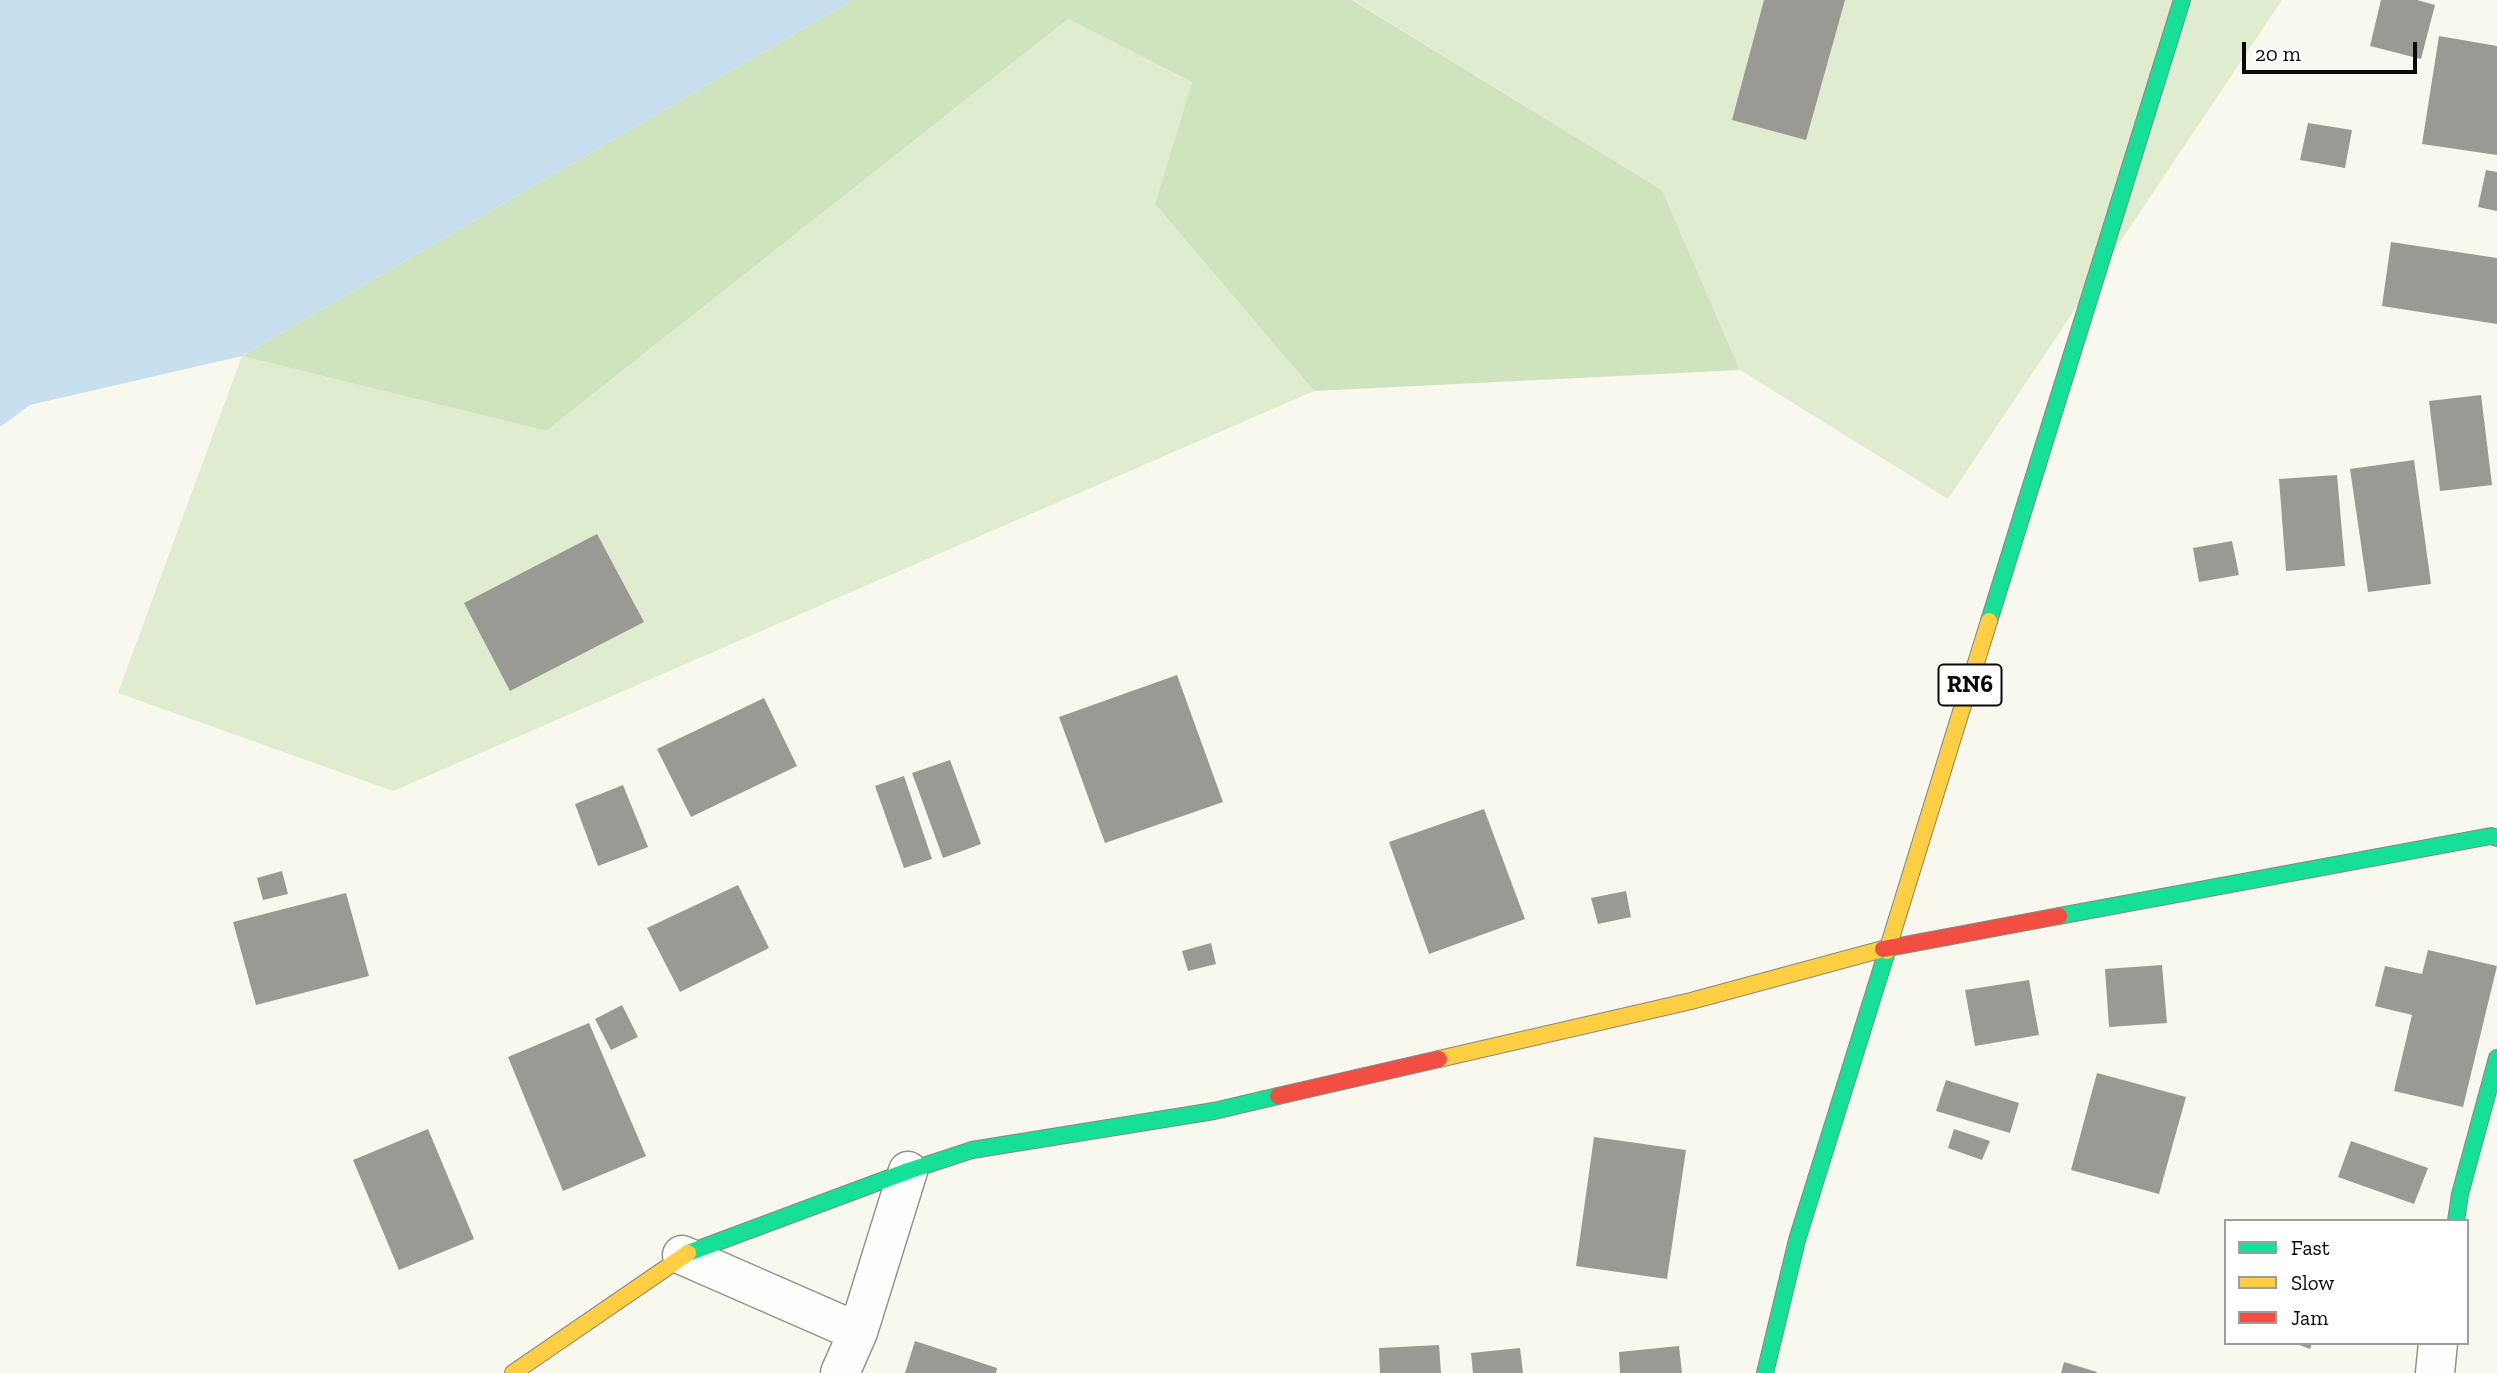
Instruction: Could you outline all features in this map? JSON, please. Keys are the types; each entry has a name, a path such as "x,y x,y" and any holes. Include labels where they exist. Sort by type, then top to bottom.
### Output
{"main road":[{"name":"RN6","path":"1765,1373 1797,1240 2182,0"},
{"path":"513,1373 682,1255 972,1150 1214,1111 1691,1001 1889,947 2495,841"},
{"path":"2456,1219 2460,1194 2497,1058"}],"street":[{"path":"840,1373 858,1332 908,1171"},
{"path":"682,1255 858,1332"},
{"path":"2435,1373 2438,1345"}],"green space":[{"path":"853,0 1352,0 1662,190 1740,370 1314,391 1155,204 1192,82 1068,19 546,431 242,356"},
{"path":"1353,0 2282,0 1948,499 1740,370 1662,190"},
{"path":"1068,19 1192,82 1155,204 1314,391 393,791 118,693 242,356 546,431"}],"water":[{"path":"0,0 853,0 242,356 30,405 0,427"}],"building":[{"path":"1764,0 1845,0 1806,140 1732,120"},
{"path":"2381,0 2417,0 2435,5 2421,59 2370,46"},
{"path":"2439,36 2497,46 2497,155 2422,144"},
{"path":"2308,123 2352,130 2345,168 2300,160"},
{"path":"2486,170 2497,172 2497,211 2478,207"},
{"path":"2391,242 2497,258 2497,324 2382,306"},
{"path":"2481,395 2492,485 2440,491 2429,401"},
{"path":"2414,460 2431,584 2368,592 2350,469"},
{"path":"2337,475 2345,566 2286,571 2279,479"},
{"path":"597,534 644,622 510,691 464,603"},
{"path":"2232,541 2239,575 2199,582 2193,548"},
{"path":"1177,675 1223,802 1105,843 1059,717"},
{"path":"764,698 797,766 691,817 657,749"},
{"path":"950,760 981,844 943,858 912,773"},
{"path":"904,776 932,859 904,868 875,786"},
{"path":"623,785 648,847 598,866 575,804"},
{"path":"1484,809 1525,919 1429,954 1389,842"},
{"path":"282,871 288,894 263,900 257,878"},
{"path":"738,885 769,948 680,992 647,928"},
{"path":"1626,891 1631,917 1598,924 1591,898"},
{"path":"346,893 369,976 256,1005 233,922"},
{"path":"1211,943 1216,964 1188,971 1182,951"},
{"path":"2428,950 2497,966 2463,1107 2394,1091 2412,1015 2375,1006 2385,966 2422,974"},
{"path":"2162,965 2167,1023 2109,1027 2105,969"},
{"path":"2029,980 2039,1035 1975,1046 1965,990"},
{"path":"622,1005 638,1037 611,1050 595,1019"},
{"path":"589,1023 646,1156 563,1191 508,1057"},
{"path":"2097,1073 2186,1097 2159,1194 2071,1170"},
{"path":"1946,1080 2019,1103 2010,1133 1936,1111"},
{"path":"428,1129 474,1239 399,1270 353,1160"},
{"path":"1954,1129 1990,1141 1982,1160 1948,1148"},
{"path":"1594,1137 1686,1150 1667,1279 1576,1266"},
{"path":"2351,1141 2428,1168 2414,1204 2338,1177"},
{"path":"915,1341 997,1368 996,1373 905,1373"},
{"path":"1439,1345 1441,1373 1380,1373 1379,1348"},
{"path":"1679,1346 1682,1373 1620,1373 1619,1352"},
{"path":"1520,1348 1523,1373 1473,1373 1471,1353"},
{"path":"2064,1362 2097,1372 2097,1373 2061,1373"}],"traffic: fast":[{"path":"1989,621 2182,0"},
{"path":"2059,916 2491,836 2497,838"},
{"path":"1765,1373 1797,1240 1887,951"},
{"path":"2456,1219 2460,1194 2497,1058"},
{"path":"688,1253 972,1150 1214,1111 1278,1096"}],"traffic: slow":[{"path":"1887,951 1989,621"},
{"path":"1439,1059 1691,1001 1883,949"},
{"path":"513,1373 688,1253"}],"traffic: jam":[{"path":"1883,949 2059,916"},
{"path":"1278,1096 1439,1059"}]}
